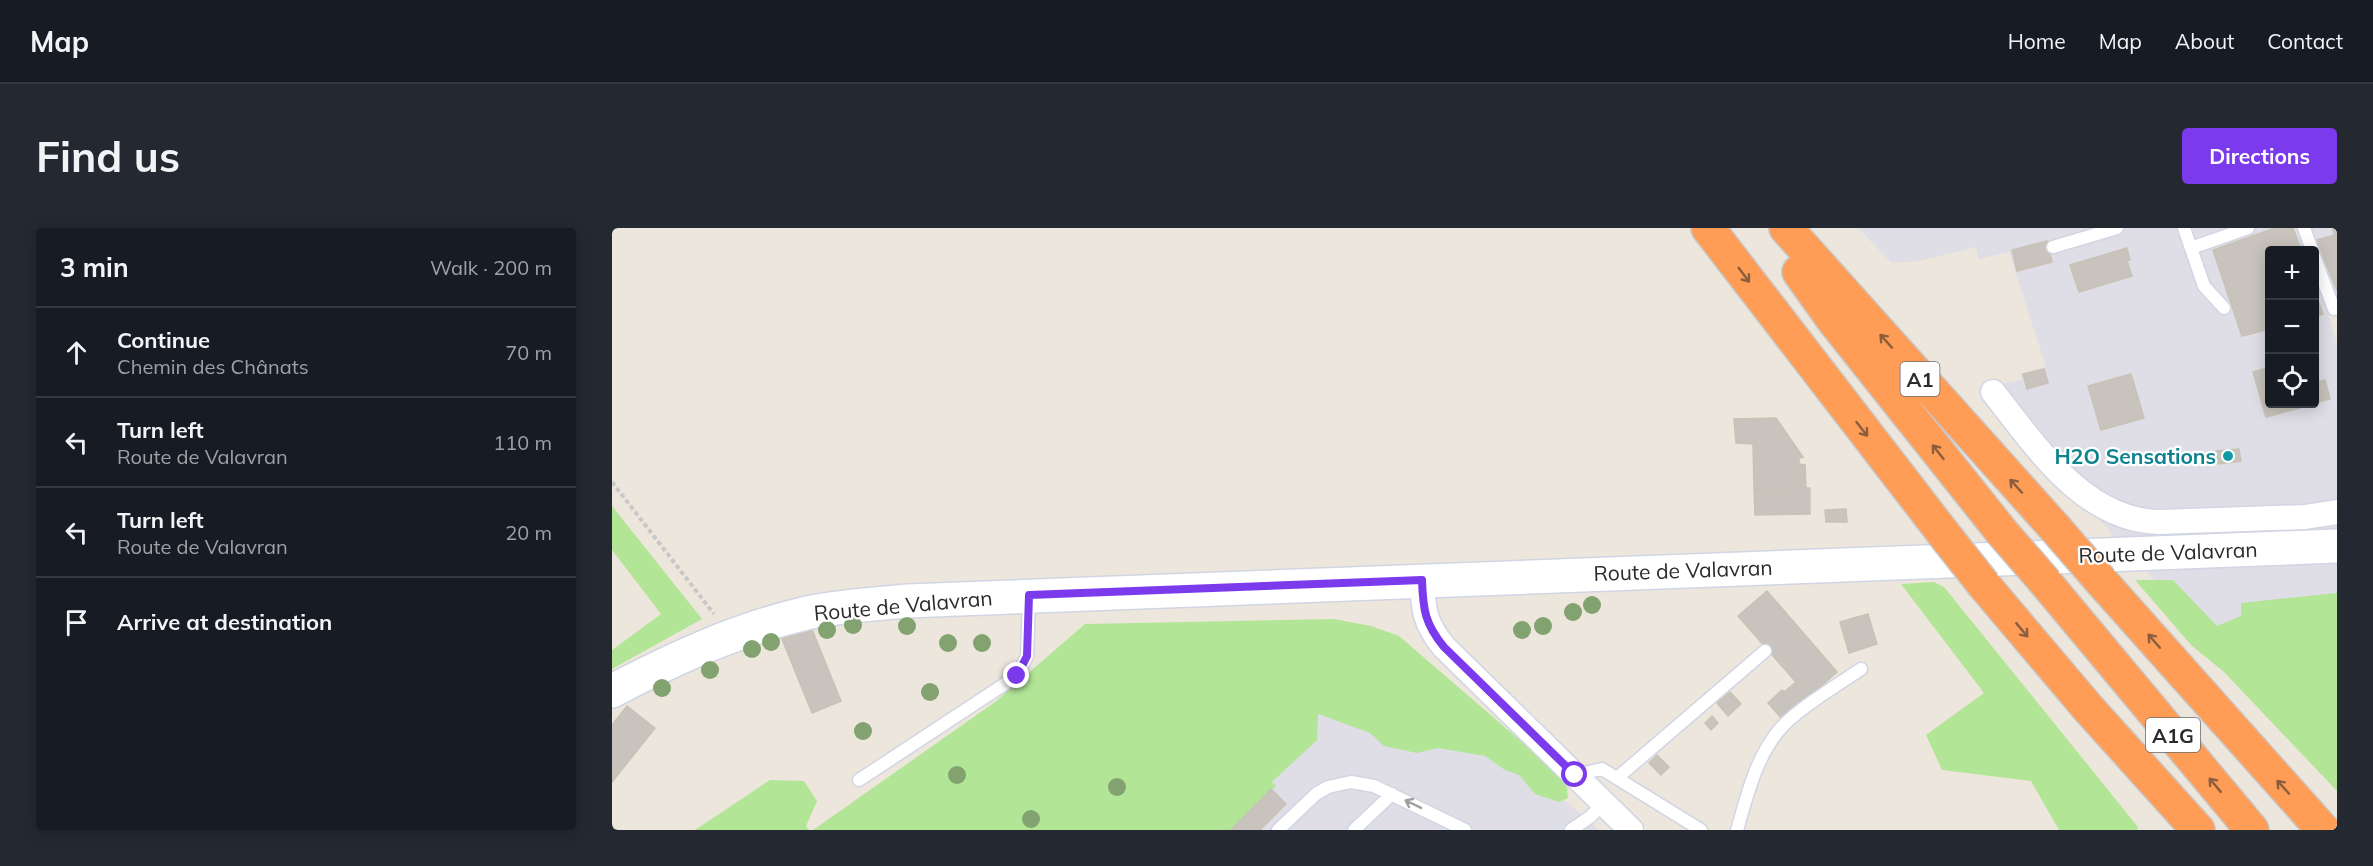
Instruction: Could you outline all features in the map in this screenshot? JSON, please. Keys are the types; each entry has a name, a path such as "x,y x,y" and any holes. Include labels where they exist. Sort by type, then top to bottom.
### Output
{"highway":[{"path":"1708,228 1943,533 2088,708 2182,830"},
{"name":"A1G","path":"1768,228 1834,321 2001,531 2252,830"},
{"name":"A1","path":"1786,228 2323,830"},
{"name":"A1G","path":"2088,708 2198,830"}],"street":[{"path":"1993,392 2054,467 2093,499 2126,517 2144,522 2159,522 2305,517 2337,512"},
{"name":"Route de Valavran","path":"612,691 673,659 730,635 767,623 844,607 908,601 2337,546"},
{"path":"1422,580 1424,614 1434,635 1444,647 1631,830"}],"lane":[{"path":"2053,247 2117,228"},
{"path":"2184,228 2205,286 2224,308"},
{"path":"2191,248 2248,228"},
{"path":"2304,228 2311,246"},
{"path":"2319,269 2334,309"},
{"path":"859,780 1017,676 1027,656 1029,595"},
{"path":"1617,778 1765,651"},
{"path":"1737,830 1759,763 1779,730 1861,669"},
{"path":"1575,775 1602,769 1701,830"},
{"path":"1278,830 1316,794 1340,783 1363,782 1465,830"},
{"path":"1354,830 1392,794"},
{"path":"1571,830 1590,817 1604,803"}],"path":[{"path":"612,482 730,635"}],"shaded area":[{"path":"1858,228 2337,228 2337,312 2328,314 2337,344 2337,775 2311,751 1979,388 2022,380 2020,374 2046,367 2009,252 1979,259 1976,247 1918,261 1892,263"},
{"path":"1381,675 1570,805 1599,830 1231,830 1275,786 1272,783 1318,684"}],"green space":[{"path":"612,506 702,619 612,669 612,650 661,614 612,550"},
{"path":"2135,580 2173,580 2217,626 2241,616 2241,603 2337,593 2337,791 2224,672 2191,645"},
{"path":"1934,582 1944,587 2138,827 2137,830 2059,830 2031,781 1942,770 1926,735 1984,693 1901,584"},
{"path":"1334,619 1371,626 1399,636 1559,774 1567,787 1568,798 1559,802 1535,794 1519,775 1505,770 1485,756 1438,748 1417,753 1384,746 1370,733 1318,714 1317,740 1272,782 1276,786 1231,830 813,830 995,702 1085,624"},
{"path":"770,780 804,781 817,801 806,826 809,830 695,830"}],"building":[{"path":"2275,228 2293,228 2300,246 2265,246 2265,330 2242,336 2213,250"},
{"path":"2332,228 2337,228 2337,291 2317,240 2335,235"},
{"path":"2047,241 2052,262 2017,271 2012,250"},
{"path":"2127,248 2130,260 2127,261 2132,276 2079,292 2070,265"},
{"path":"2319,303 2323,314 2319,315"},
{"path":"2265,368 2265,408 2299,408 2266,417 2253,372"},
{"path":"2044,369 2048,383 2027,389 2023,374"},
{"path":"2131,374 2144,418 2101,430 2088,386"},
{"path":"2325,380 2330,399 2319,402 2319,382"},
{"path":"1776,418 1803,457 1799,458 1799,464 1805,465 1806,488 1754,489 1753,444 1736,443 1734,419"},
{"name":"H2O Sensations","path":"2239,449 2241,461 2218,464 2216,451"},
{"path":"1810,488 1810,514 1755,515 1754,489"},
{"path":"1846,509 1847,522 1826,522 1825,510"},
{"path":"1767,591 1837,672 1783,720 1768,703 1782,690 1784,692 1796,682 1738,616"},
{"path":"1868,614 1877,644 1849,653 1840,622"},
{"path":"811,627 841,701 812,713 782,639"},
{"path":"1730,692 1741,704 1728,716 1717,703"},
{"path":"627,706 655,728 612,782 612,725"},
{"path":"1712,716 1718,723 1711,730 1705,723"},
{"path":"1657,755 1669,767 1661,775 1649,763"},
{"path":"1271,789 1286,804 1260,830 1231,830"}],"place":[{"name":"H2O Sensations","path":"2228,456"}],"route":[{"path":"1017,676 1027,656 1029,595 1422,580 1424,614 1434,635 1575,775"}]}
